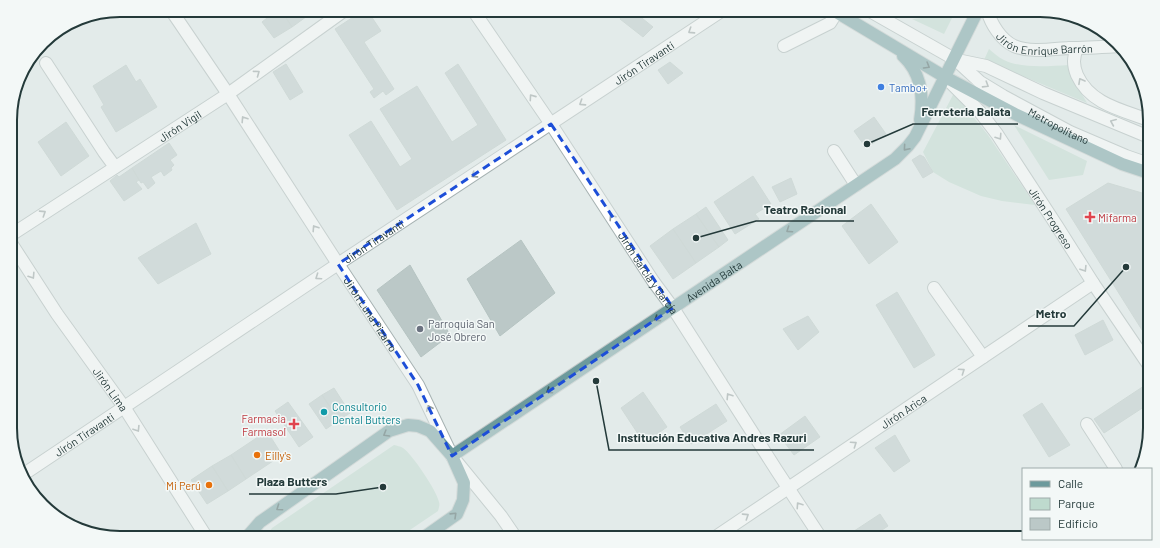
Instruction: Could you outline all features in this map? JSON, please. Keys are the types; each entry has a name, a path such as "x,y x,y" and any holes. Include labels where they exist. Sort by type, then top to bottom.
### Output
{"main road":[{"path":"845,17 944,77 1017,115 1122,164 1143,171"},
{"name":"Avenida Balta","path":"452,456 896,159 908,146 916,134 944,77 955,60 975,17"},
{"path":"878,36 905,58 910,63 916,74 922,102 916,134"},
{"path":"252,531 260,522 388,431 408,425 418,426 430,430 452,456 464,483 463,500 457,514 433,531"}],"street":[{"name":"Jirón Luna Pizarro","path":"176,17 228,94 418,385 452,456 501,516 511,531"},
{"name":"Jirón Vigil","path":"17,230 228,94 335,17"},
{"name":"Jirón García y García","path":"477,17 551,124 649,275 673,308 816,531"},
{"name":"Jirón Tiravanti","path":"27,472 338,264 712,17"},
{"path":"784,46 830,23 832,17"},
{"name":"Metropolitano","path":"880,17 955,60 980,82 1009,100 1070,132 1143,162"},
{"name":"Jirón Enrique Barrón","path":"990,17 1000,35 1006,41 1013,46 1021,48 1031,50 1112,46"},
{"path":"1077,48 1074,54 1073,64 1081,82 1092,96 1117,109 1143,118"},
{"name":"Metropolitano","path":"955,60 986,66 1043,93 1143,135"},
{"path":"46,63 115,167"},
{"name":"Jirón Progreso","path":"944,77 966,98 997,134 1093,283 1143,357"},
{"path":"834,151 856,185"},
{"name":"Jirón Lima","path":"17,254 57,314 124,407 203,531"},
{"name":"Jirón Arica","path":"725,531 1093,283"},
{"path":"934,288 984,357"},
{"path":"1087,424 1115,468"}],"highlighted area":[{"path":"551,124 673,308 452,456 418,385 338,264"}],"green space":[{"path":"930,17 952,17 944,34 912,19"},
{"path":"989,49 998,57 1019,65 1069,65 1078,87 1087,103 984,60"},
{"path":"954,93 988,135 1035,205 1002,201 981,196 949,182 933,172 923,152"},
{"path":"1014,125 1087,161 1083,175 1049,180"},
{"path":"394,445 402,447 412,457 434,490 439,504 438,511 408,531 270,531 272,528"}],"building":[{"path":"268,17 286,17 292,27 274,38 262,22"},
{"path":"286,17 306,17 292,27"},
{"path":"353,17 372,17 381,31 364,42 394,89 386,95 383,91 374,98 370,92 374,89 335,29"},
{"path":"622,17 641,17 653,27 643,37 620,19"},
{"path":"670,62 683,73 668,84 658,70"},
{"path":"286,64 303,92 290,100 273,72"},
{"path":"458,64 506,140 397,210 349,135 371,121 400,167 412,159 380,109 417,86 452,142 478,125 445,73"},
{"path":"126,65 136,82 140,79 157,107 116,132 101,107 104,105 93,86"},
{"path":"874,117 886,134 866,148 854,131"},
{"path":"66,122 89,156 61,176 38,142"},
{"path":"169,143 177,155 170,160 174,165 171,168 172,170 164,176 161,171 151,177 155,183 148,189 143,182 141,183 132,168"},
{"path":"920,155 924,157 933,172 923,178 912,160"},
{"path":"132,168 139,180 136,182 142,189 124,201 110,181 117,175 119,177"},
{"path":"753,176 771,204 755,214 759,219 735,234 714,202"},
{"path":"791,178 797,194 780,202 772,187"},
{"path":"1108,183 1143,193 1143,329 1142,330 1066,209"},
{"path":"871,204 898,242 869,264 842,226"},
{"path":"706,207 728,240 719,247 696,214"},
{"path":"696,214 719,247 696,263 673,229"},
{"path":"196,223 211,254 158,284 138,258"},
{"path":"673,229 696,263 673,279 650,246"},
{"path":"521,240 555,293 500,336 467,279"},
{"path":"410,265 450,335 421,357 377,290"},
{"path":"897,292 935,355 914,368 876,305"},
{"path":"808,316 819,332 798,350 783,329"},
{"path":"1103,320 1113,340 1085,355 1075,335"},
{"path":"1143,387 1143,408 1104,433 1094,419"},
{"path":"334,388 350,413 339,420 322,395"},
{"path":"643,392 667,427 644,443 621,408"},
{"name":"Consultorio Dental Butters","path":"322,395 339,420 326,429 309,404"},
{"name":"Farmacia Farmasol","path":"288,402 313,437 299,447 275,411"},
{"path":"1042,403 1070,445 1049,457 1023,415"},
{"path":"716,404 727,421 691,444 680,427"},
{"path":"805,416 820,437 794,455 779,435"},
{"name":"Eilly's","path":"267,431 282,455 246,479 231,455"},
{"path":"895,435 910,461 894,472 875,448"},
{"path":"231,455 246,479 228,491 212,466"},
{"name":"Mi Perú","path":"212,466 228,491 207,504 191,480"},
{"path":"880,514 888,526 880,531 854,531"}],"place":[{"name":"Tambo+","path":"881,87"},
{"name":"Ferreteria Balata","path":"867,144"},
{"name":"Mifarma","path":"1090,217"},
{"name":"Teatro Racional","path":"696,238"},
{"name":"Metro","path":"1126,267"},
{"name":"Parroquia San José Obrero","path":"420,329"},
{"name":"Institución Educativa Andres Razuri","path":"596,381"},
{"name":"Consultorio Dental Butters","path":"324,412"},
{"name":"Farmacia Farmasol","path":"294,424"},
{"name":"Eilly's","path":"257,455"},
{"name":"Mi Perú","path":"209,485"},
{"name":"Plaza Butters","path":"383,487"}]}
